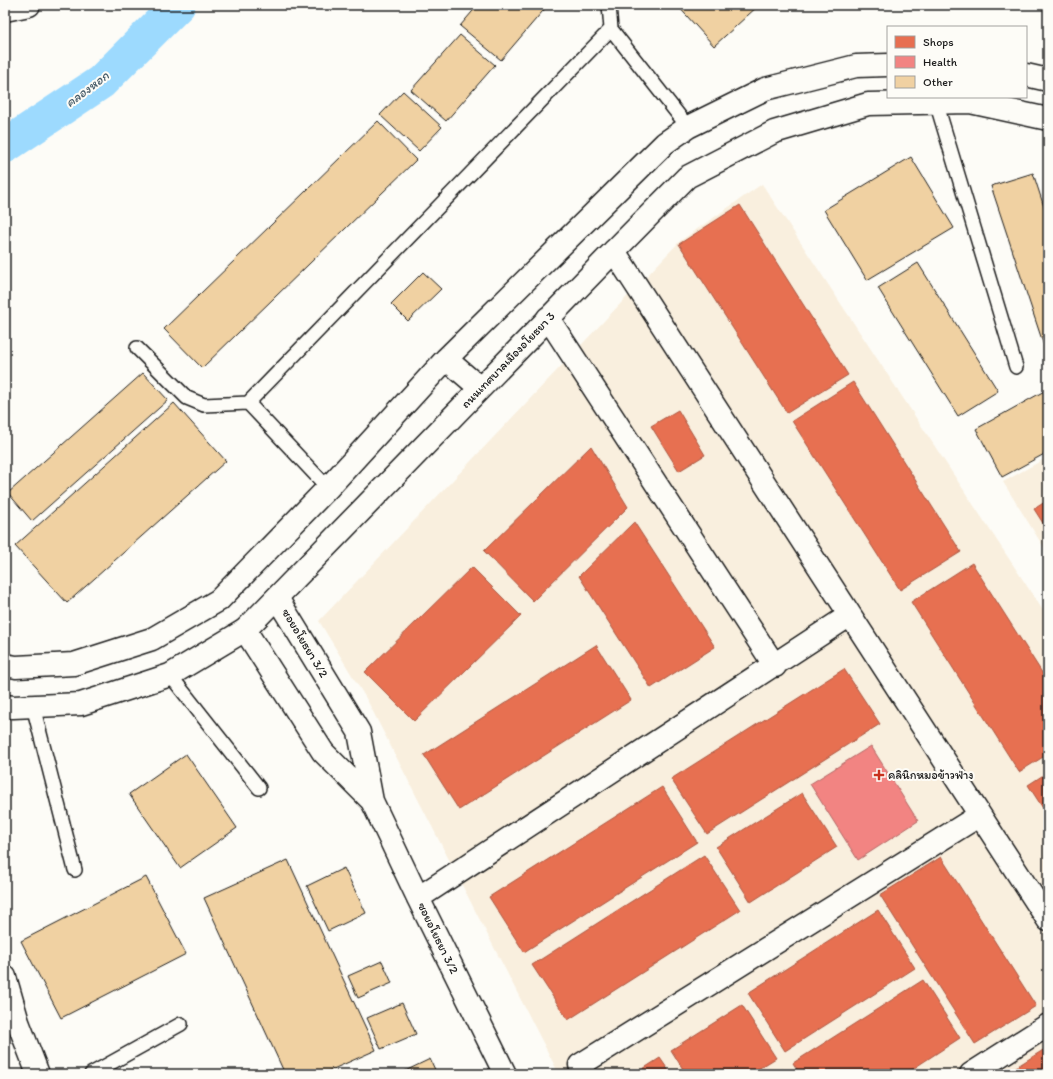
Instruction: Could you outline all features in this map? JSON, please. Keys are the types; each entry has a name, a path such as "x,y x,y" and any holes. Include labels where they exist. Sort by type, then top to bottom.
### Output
{"street":[{"path":"5,10 29,5"},
{"path":"5,665 16,667 74,664 152,639 220,600 328,488 446,359 665,143 688,127 765,89 856,66 887,65"},
{"path":"1027,75 1048,80"},
{"name":"ถนนเทศบาลเมืองอโยธยา 3","path":"5,706 13,707 81,704 170,675 245,630 687,177 774,132 868,104 970,102 1048,119"},
{"path":"614,251 1048,920"},
{"path":"548,318 775,666"},
{"path":"446,359 480,388"},
{"name":"ซอยอโยธยา 3/2","path":"277,598 359,732 372,801 505,1074"},
{"path":"418,898 775,666 850,615"},
{"name":"ซอยอโยธยา 3/2","path":"245,630 323,752 372,801"},
{"path":"580,1065 980,815"},
{"path":"5,977 18,1022 38,1074"},
{"path":"971,1074 1048,1025"}],"lane":[{"path":"609,5 611,29 688,127"},
{"path":"137,348 187,398 204,405 248,403 611,29"},
{"path":"936,102 1016,366"},
{"path":"248,403 328,488"},
{"path":"170,675 259,788"},
{"path":"33,706 75,870"},
{"path":"91,1074 181,1024"}],"shaded area":[{"path":"762,184 1048,618 1048,1074 559,1074 367,700 319,621 680,241"},
{"path":"1048,457 1048,554 1003,482"}],"building: Shops":[{"path":"740,205 848,375 787,413 679,244"},
{"path":"853,382 961,552 900,590 792,421"},
{"path":"678,410 705,455 679,471 651,426"},
{"path":"591,446 628,507 533,601 484,551"},
{"path":"1048,500 1048,531 1034,509"},
{"path":"634,522 715,647 651,688 579,576"},
{"path":"972,563 1048,682 1048,754 1019,772 911,602"},
{"path":"472,567 521,616 414,721 365,672"},
{"path":"596,645 631,700 459,810 424,755"},
{"path":"844,669 880,724 707,834 671,779"},
{"path":"1048,772 1048,816 1028,785"},
{"path":"662,787 697,842 524,952 489,897"},
{"path":"802,793 837,847 751,902 716,847"},
{"path":"704,855 740,910 568,1020 532,965"},
{"path":"941,857 1036,1006 975,1044 880,895"},
{"path":"878,910 915,968 785,1051 748,993"},
{"path":"923,980 960,1038 905,1074 800,1074 793,1063"},
{"path":"742,1005 776,1058 750,1074 686,1074 671,1050"},
{"path":"1048,1047 1048,1074 1005,1074"},
{"path":"660,1058 671,1074 635,1074"},
{"path":"783,1069 787,1074 775,1074"}],"building: Health":[{"path":"871,746 918,821 858,860 810,784"}],"building: Other":[{"path":"478,5 548,5 501,60 460,26"},
{"path":"677,5 758,5 758,6 714,46"},
{"path":"460,35 495,65 446,121 411,90"},
{"path":"403,91 442,127 419,151 380,115"},
{"path":"378,121 416,160 202,368 164,329"},
{"path":"911,157 954,228 867,280 824,210"},
{"path":"1033,173 1048,219 1048,355 991,186"},
{"path":"918,263 998,391 958,416 878,288"},
{"path":"423,272 441,289 408,321 391,304"},
{"path":"143,373 168,400 32,521 8,493"},
{"path":"1048,389 1048,452 1002,477 976,429"},
{"path":"174,403 226,461 67,603 15,546"},
{"path":"5,530 10,537 5,540"},
{"path":"186,754 237,828 180,868 129,794"},
{"path":"288,860 376,1050 322,1074 285,1074 204,898"},
{"path":"344,868 366,913 328,931 307,886"},
{"path":"146,877 186,954 61,1018 21,941"},
{"path":"382,961 392,983 358,998 348,976"},
{"path":"402,1003 416,1034 381,1049 367,1018"},
{"path":"430,1059 437,1074 399,1074"}],"waterway":[{"name":"คลองหอก","path":"5,146 101,82 178,5"}],"place":[{"name":"คลินิกหมอข้าวฟ่าง","path":"879,775"}]}
